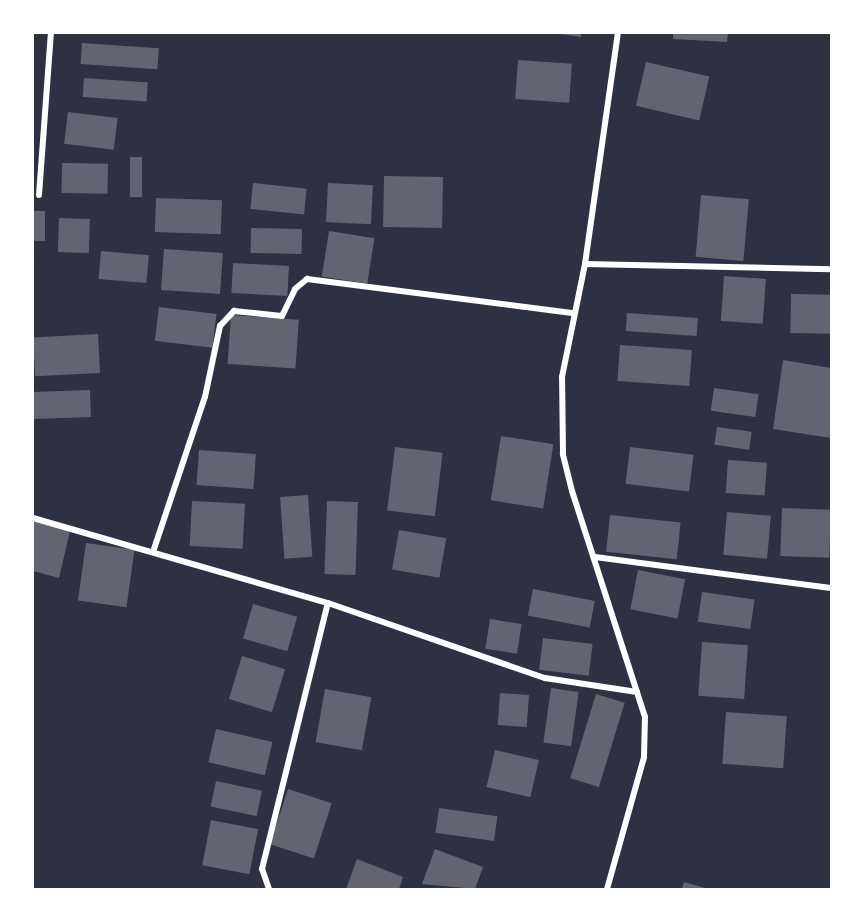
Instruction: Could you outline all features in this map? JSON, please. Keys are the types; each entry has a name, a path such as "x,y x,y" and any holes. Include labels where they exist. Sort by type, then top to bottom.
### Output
{"street":[{"path":"39,195 51,33"},
{"path":"607,889 644,757 645,717 563,454 561,377 585,264 618,33"},
{"path":"585,264 831,269"},
{"path":"153,552 204,398 220,326 234,311 282,316 295,289 307,279 574,312"},
{"path":"33,518 328,603 544,678 638,692"},
{"path":"595,557 831,588"},
{"path":"268,889 262,869 328,603"}],"building":[{"path":"553,33 581,33 581,37"},
{"path":"673,33 728,33 727,42 673,39"},
{"path":"82,43 159,48 157,69 81,64"},
{"path":"518,60 572,64 569,103 515,99"},
{"path":"646,62 709,77 699,120 636,106"},
{"path":"84,78 148,82 147,101 83,97"},
{"path":"68,112 118,118 114,150 64,144"},
{"path":"130,157 142,157 142,197 130,197"},
{"path":"62,163 108,164 107,194 61,193"},
{"path":"384,176 443,177 442,228 383,227"},
{"path":"253,183 307,189 304,215 250,209"},
{"path":"328,183 373,185 371,224 326,222"},
{"path":"701,195 749,199 743,261 696,257"},
{"path":"156,198 222,200 221,234 155,232"},
{"path":"33,211 45,211 45,241 33,241"},
{"path":"59,218 90,219 89,253 58,252"},
{"path":"251,228 302,229 302,254 251,253"},
{"path":"329,231 374,238 367,284 322,276"},
{"path":"164,249 223,253 220,294 161,290"},
{"path":"101,251 149,255 146,283 99,279"},
{"path":"233,263 289,266 287,296 231,293"},
{"path":"724,276 766,279 763,324 721,321"},
{"path":"791,294 831,295 830,334 790,333"},
{"path":"159,307 217,314 212,348 155,341"},
{"path":"627,313 698,318 697,336 626,331"},
{"path":"231,315 299,320 295,369 228,364"},
{"path":"98,334 100,373 35,376 33,337"},
{"path":"620,345 692,350 689,386 617,381"},
{"path":"783,360 831,368 831,438 773,429"},
{"path":"714,388 759,394 755,417 711,411"},
{"path":"90,390 91,417 34,419 33,392"},
{"path":"717,427 752,432 749,450 714,445"},
{"path":"501,436 553,444 543,508 491,500"},
{"path":"395,447 443,453 435,516 387,511"},
{"path":"630,447 694,455 689,492 625,484"},
{"path":"199,450 256,454 253,489 197,485"},
{"path":"728,460 767,463 765,496 726,493"},
{"path":"308,495 312,557 284,559 280,497"},
{"path":"192,501 245,504 243,549 190,546"},
{"path":"327,501 358,502 355,575 324,574"},
{"path":"782,508 831,510 829,558 780,556"},
{"path":"727,512 771,516 767,559 723,555"},
{"path":"610,515 681,522 677,559 606,552"},
{"path":"33,521 70,531 59,578 33,571"},
{"path":"399,530 446,538 439,578 392,569"},
{"path":"86,543 135,550 126,607 78,600"},
{"path":"638,570 685,579 677,618 630,609"},
{"path":"533,589 595,601 590,628 528,616"},
{"path":"702,592 754,599 750,629 698,622"},
{"path":"253,604 297,617 287,651 243,639"},
{"path":"490,619 522,624 517,654 485,649"},
{"path":"543,638 593,644 589,676 539,670"},
{"path":"702,642 748,645 744,699 698,696"},
{"path":"242,656 285,669 272,712 229,699"},
{"path":"551,688 579,692 571,746 543,742"},
{"path":"325,689 371,697 362,750 316,742"},
{"path":"500,693 529,695 527,727 498,725"},
{"path":"596,694 625,703 599,787 570,778"},
{"path":"726,712 787,716 783,768 722,764"},
{"path":"216,729 273,742 265,775 208,762"},
{"path":"495,750 539,760 530,797 486,787"},
{"path":"216,781 262,791 257,816 211,806"},
{"path":"288,789 332,803 314,858 270,844"},
{"path":"439,808 497,816 494,841 436,833"},
{"path":"211,820 258,829 249,874 202,865"},
{"path":"435,849 483,867 475,889 422,884"},
{"path":"357,859 403,877 399,889 346,889"},
{"path":"684,882 705,888 705,889 682,889"}]}
